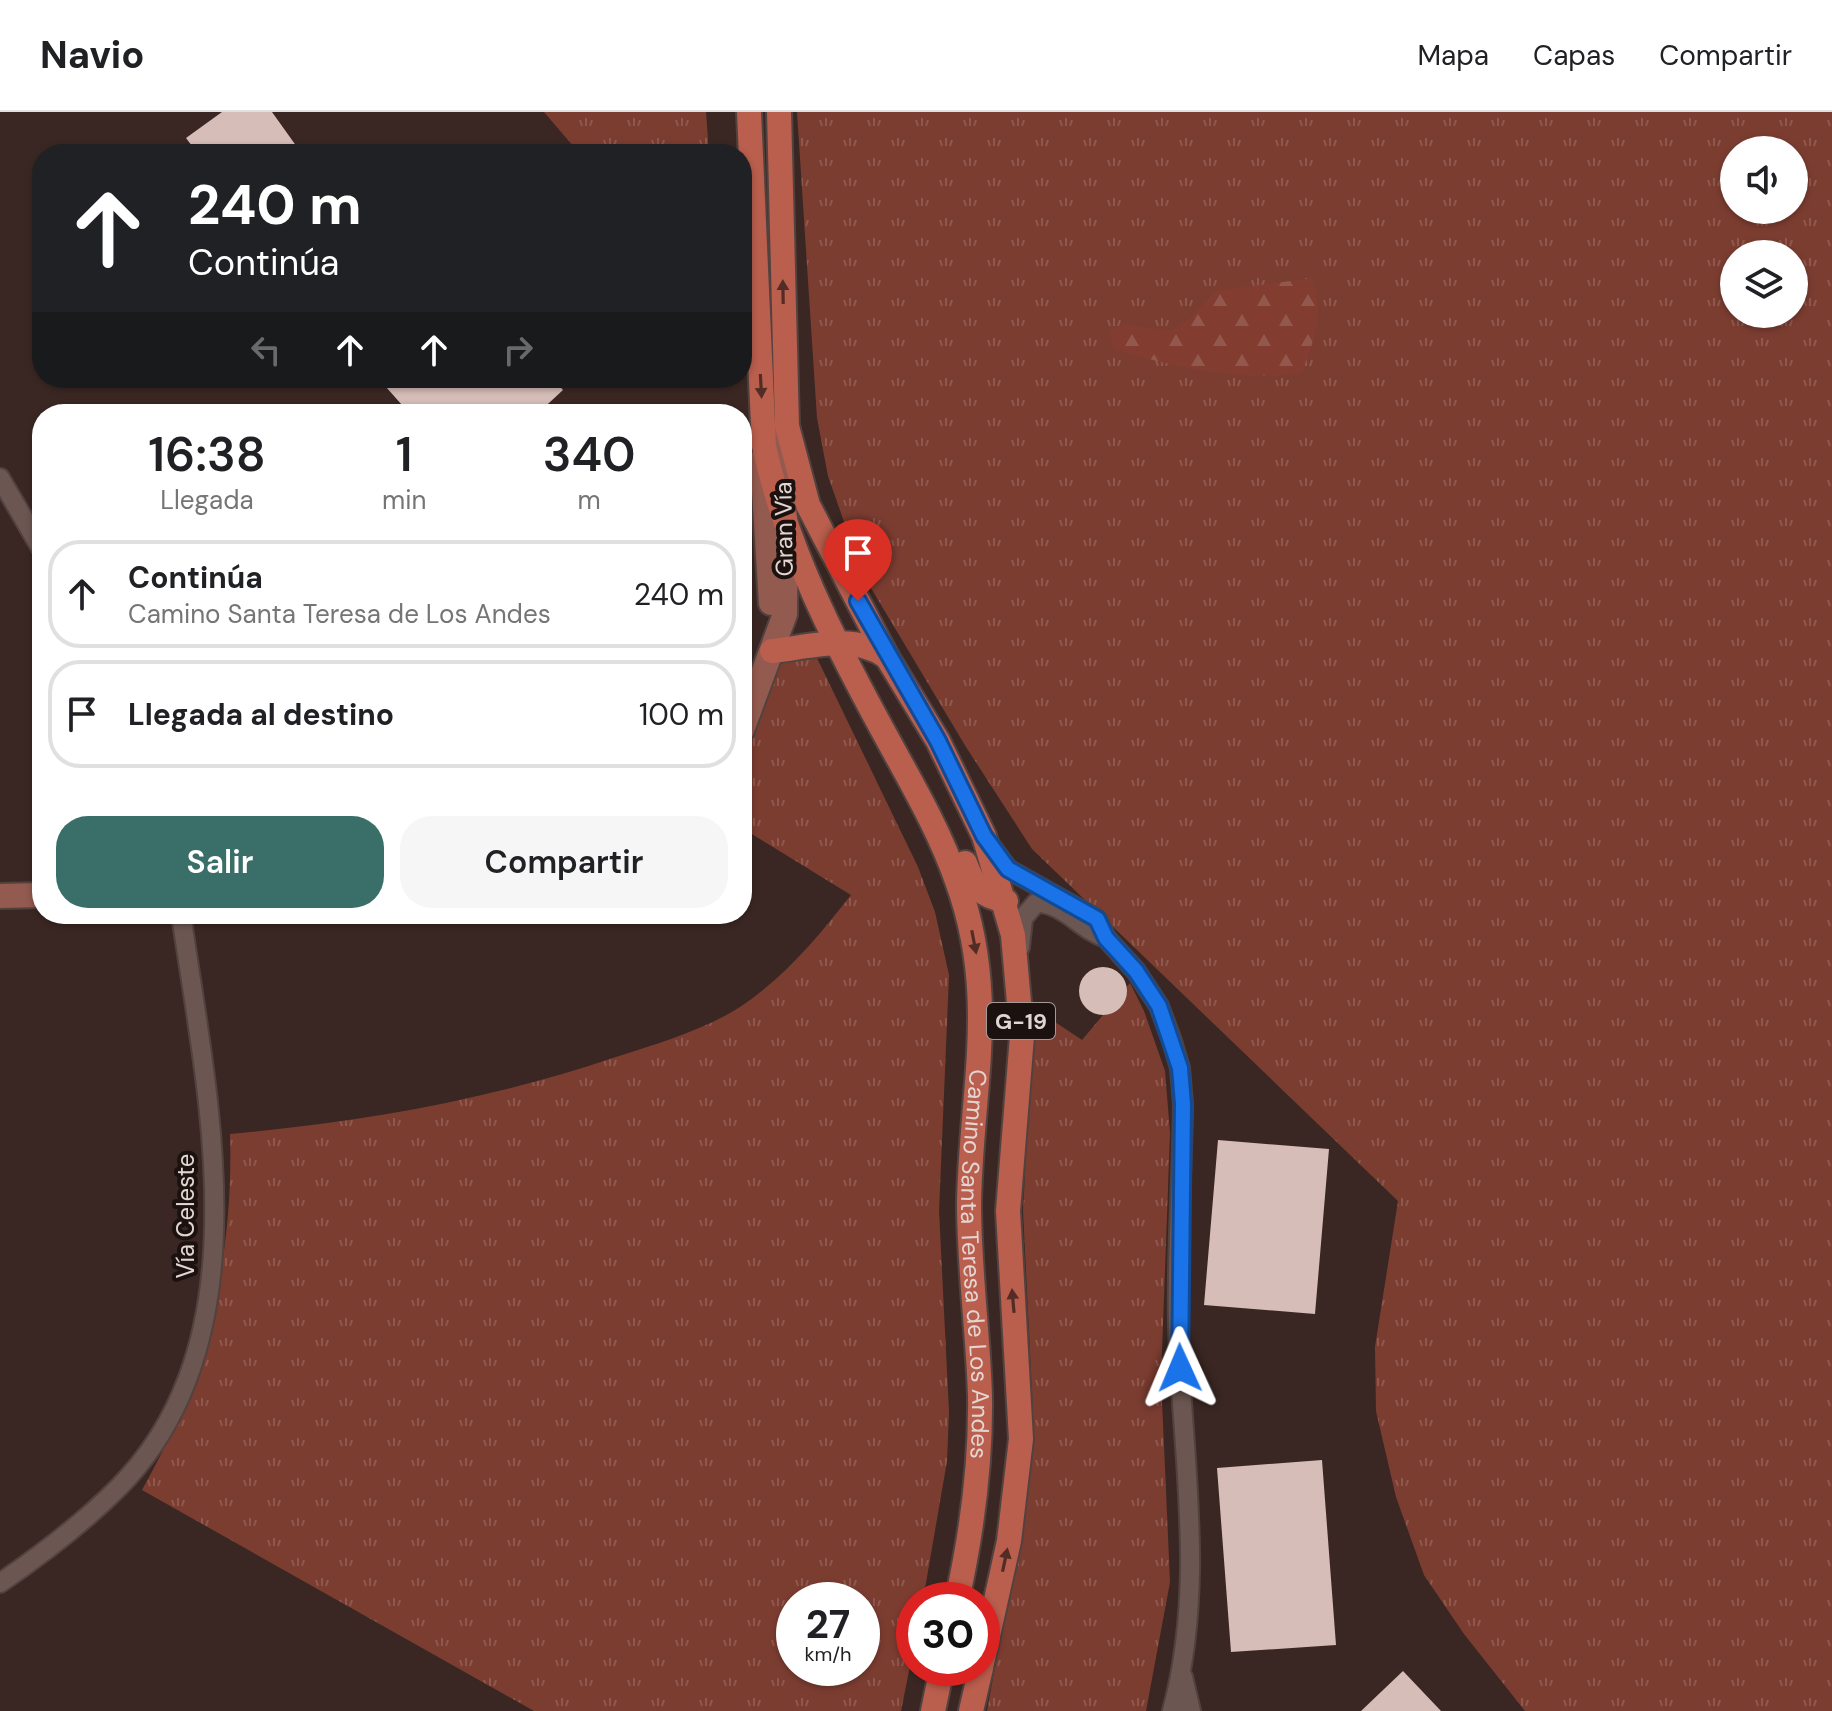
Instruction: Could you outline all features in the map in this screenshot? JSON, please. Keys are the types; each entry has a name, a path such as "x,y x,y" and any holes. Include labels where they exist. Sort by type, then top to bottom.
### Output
{"main road":[{"name":"G-19","path":"749,112 750,144"},
{"name":"G-19","path":"779,112 787,426"},
{"name":"G-19","path":"752,179 764,446"},
{"name":"Camino Santa Teresa de Los Andes","path":"787,426 808,505 887,657 938,741 984,836 1006,901 1018,970 1022,1036 1008,1211 1021,1412 1020,1468 1000,1583"},
{"name":"Gran Vía","path":"752,702 785,614 786,527 782,485 787,426"},
{"name":"Camino Santa Teresa de Los Andes","path":"764,446 786,527 837,644 935,827 959,884 975,943 982,1041 969,1200 980,1444 977,1496 960,1582"},
{"name":"Gran Vía","path":"764,446 765,526 774,641"},
{"path":"774,641 864,644 887,657"},
{"path":"882,730 931,787 973,886 990,898 1006,901"},
{"path":"0,896 32,895"},
{"path":"933,1711 938,1686"},
{"name":"Camino Santa Teresa de Los Andes","path":"971,1711 977,1686"}],"street":[{"path":"0,478 32,533"},
{"path":"984,836 1008,869 1097,919 1106,938 1136,971 1159,1006 1180,1068 1183,1104 1179,1350 1193,1548 1182,1674 1172,1711"},
{"path":"1006,901 1042,899 1089,933 1106,938"},
{"path":"1018,970 1025,912 1036,903 1057,908"},
{"name":"Vía Celeste","path":"0,1583 119,1488 138,1464 177,1399 203,1327 214,1243 210,1130 182,924"},
{"path":"1182,1674 1191,1711"}],"green space":[{"path":"544,112 706,112 708,144 571,144"},
{"path":"797,112 1832,112 1832,1711 1525,1711 1464,1634 1424,1575 1396,1497 1376,1411 1375,1347 1398,1201 1032,849 966,747 862,573 828,476 817,418"},
{"path":"1312,278 1318,315 1302,372 1258,375 1207,371 1156,361 1113,348 1110,330 1125,325 1171,331 1190,319 1216,291"},
{"path":"815,654 918,867 935,912 949,975 939,1211 949,1412 947,1461 926,1582 896,1582 896,1686 906,1686 901,1711 534,1711 142,1490 183,1405 211,1318 227,1228 230,1134 378,1116 520,1086 680,1036 740,1007 786,969 851,895 752,834 752,712 771,656"},
{"path":"1130,983 1144,1011 1165,1071 1170,1133 1161,1379 1170,1582 1146,1711 987,1711 992,1686 1000,1686 1000,1640 1031,1469 1033,1412 1023,1211 1034,1008 1082,1040"}],"building":[{"path":"222,112 272,112 295,144 190,144 186,138"},
{"path":"387,388 563,390 548,404 401,404"},
{"path":"1103,967 1120,974 1127,991 1120,1008 1103,1015 1086,1008 1079,991 1086,974"},
{"path":"1218,1140 1329,1149 1315,1314 1204,1305"},
{"path":"1322,1460 1336,1645 1231,1652 1217,1468"},
{"path":"1403,1671 1441,1711 1361,1711"}],"route":[{"path":"858,601 887,657 938,741 984,836 1008,869 1097,919 1106,938 1136,971 1159,1006 1180,1068 1183,1104 1180,1368"}]}
